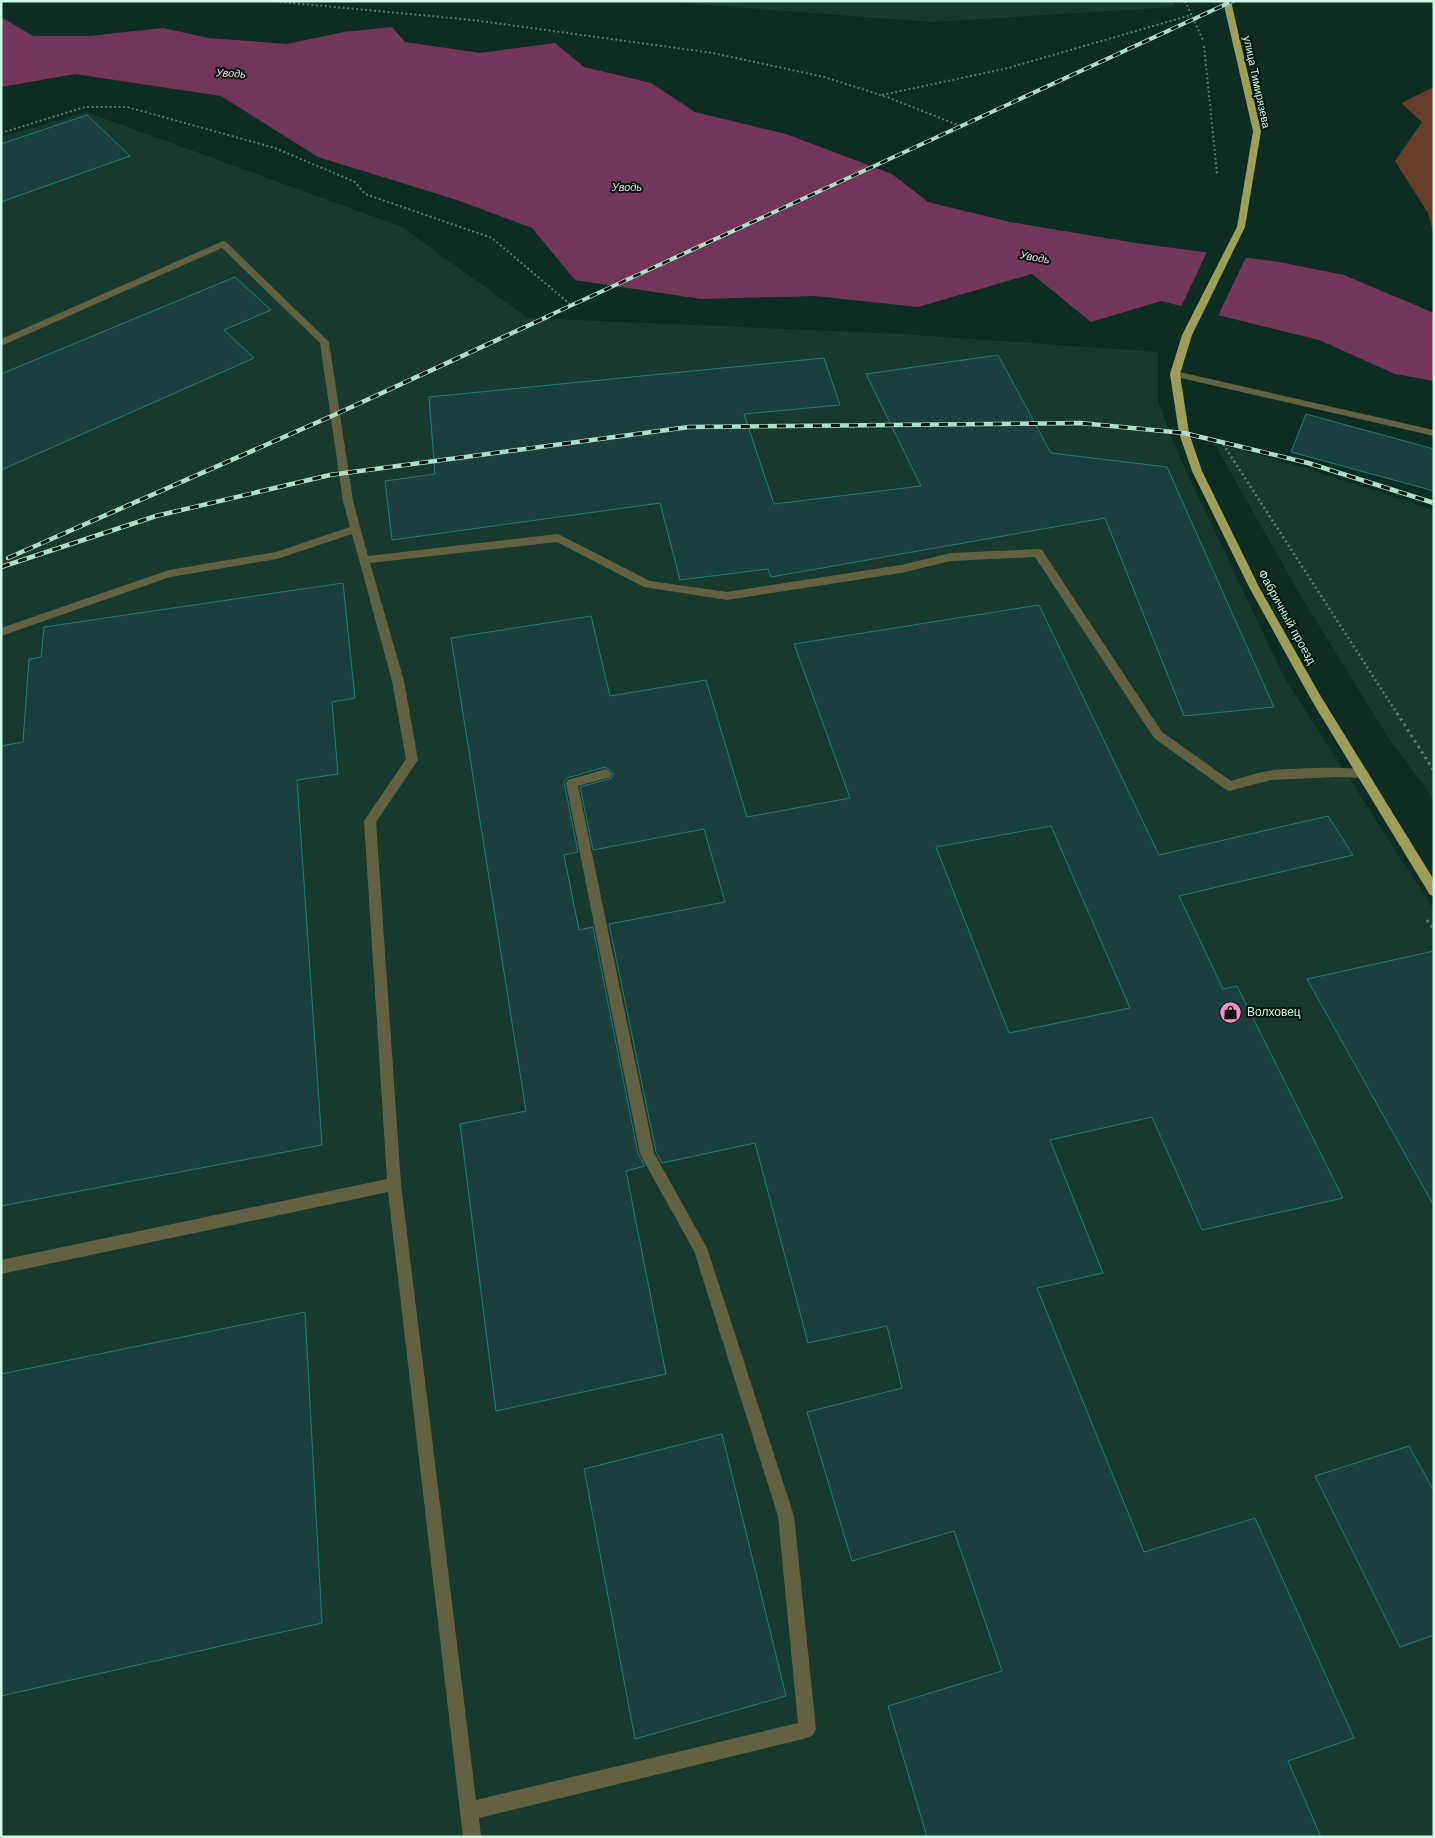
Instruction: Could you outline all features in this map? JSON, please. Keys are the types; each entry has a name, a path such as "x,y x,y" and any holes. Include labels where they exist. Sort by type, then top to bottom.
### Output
{"main road":[{"name":"улица Тимирязева","path":"1187,335 1241,227 1257,131 1227,1"},
{"name":"Фабричный проезд","path":"1187,335 1175,374 1184,433 1197,471 1254,587 1316,698 1434,891"}],"lane":[{"path":"1,343 223,244 324,342 348,501 398,681 412,760 370,821 394,1184 472,1837"},
{"path":"1175,374 1434,433"},
{"path":"1,632 169,574 277,554 356,529"},
{"path":"364,560 558,538 648,584 727,596 900,569 951,557 1038,553 1158,735 1229,786 1270,775 1335,772 1362,773"},
{"path":"469,1811 807,1729 786,1516 700,1248 647,1154 572,783 606,774"},
{"path":"1,1267 394,1184"}],"path":[{"path":"271,1 473,20 704,52 824,76 881,95 963,127"},
{"path":"1185,1 1203,41 1217,174"},
{"path":"881,95 1008,68 1191,15"},
{"path":"1,133 85,108 127,107 275,148 355,182 365,194 492,238 571,305"},
{"path":"1222,442 1434,771"}],"shaded area":[{"path":"654,1 1173,1 1175,7 933,22"},
{"path":"1434,87 1434,236 1428,213 1395,161 1422,122 1401,103"},
{"path":"86,112 402,227 528,318 901,334 1158,352 1158,402 1181,460 1284,677 1434,910 1434,1837 1,1837 1,137"},
{"path":"1214,443 1302,467 1434,510 1434,800 1386,734 1299,593"}],"water":[{"name":"Уводь","path":"1,17 33,36 89,36 163,28 209,38 287,44 344,32 392,27 405,42 480,53 555,43 584,67 651,83 695,112 786,134 892,174 928,202 1010,222 1136,243 1279,262 1344,275 1434,313 1434,381 1395,374 1319,340 1161,301 1091,322 1032,274 918,307 815,296 701,299 575,280 532,228 457,200 318,157 221,96 75,74 1,87"}],"pier":[{"path":"1208,250 1247,255 1217,318 1180,309"}],"building":[{"path":"87,115 130,156 1,202 1,144"},
{"path":"235,277 271,310 224,330 254,358 1,470 1,374"},
{"path":"998,355 1051,453 1167,467 1274,707 1184,716 1105,518 771,577 768,569 680,580 660,503 392,540 385,481 435,474 429,397 824,358 840,405 744,414 774,504 921,486 866,374"},
{"path":"1306,414 1434,449 1434,491 1291,452"},
{"path":"343,583 355,698 332,702 338,774 297,780 322,1145 1,1206 1,746 23,742 29,659 41,657 44,627"},
{"path":"1039,605 1159,855 1328,816 1353,855 1179,896 1223,989 1237,986 1343,1198 1202,1230 1152,1117 1050,1140 1103,1273 1037,1288 1144,1552 1255,1518 1354,1738 1288,1761 1321,1837 927,1837 888,1706 1002,1671 954,1531 852,1561 807,1412 902,1388 887,1326 808,1343 755,1143 662,1163 656,1152 609,924 725,902 704,829 593,850 580,787 612,778 613,773 605,767 567,778 564,782 578,852 564,855 579,930 593,927 638,1154 645,1166 626,1171 666,1374 496,1411 460,1124 526,1111 451,638 591,616 610,696 706,680 747,817 850,798 794,644","holes":["1051,826 1130,1008 1009,1033 936,847"]},
{"path":"1434,951 1434,1206 1307,979"},
{"path":"305,1312 322,1623 1,1696 1,1374"},
{"path":"722,1434 786,1696 635,1739 584,1469"},
{"path":"1409,1446 1434,1491 1434,1635 1400,1647 1315,1476"}],"railway":[{"path":"546,317 1233,1"},
{"path":"8,558 334,415 549,316"},
{"path":"1,567 156,516 330,475 689,427 1080,423 1184,433 1308,463 1434,503"}],"place":[{"name":"Волховец","path":"1231,1012"}]}
